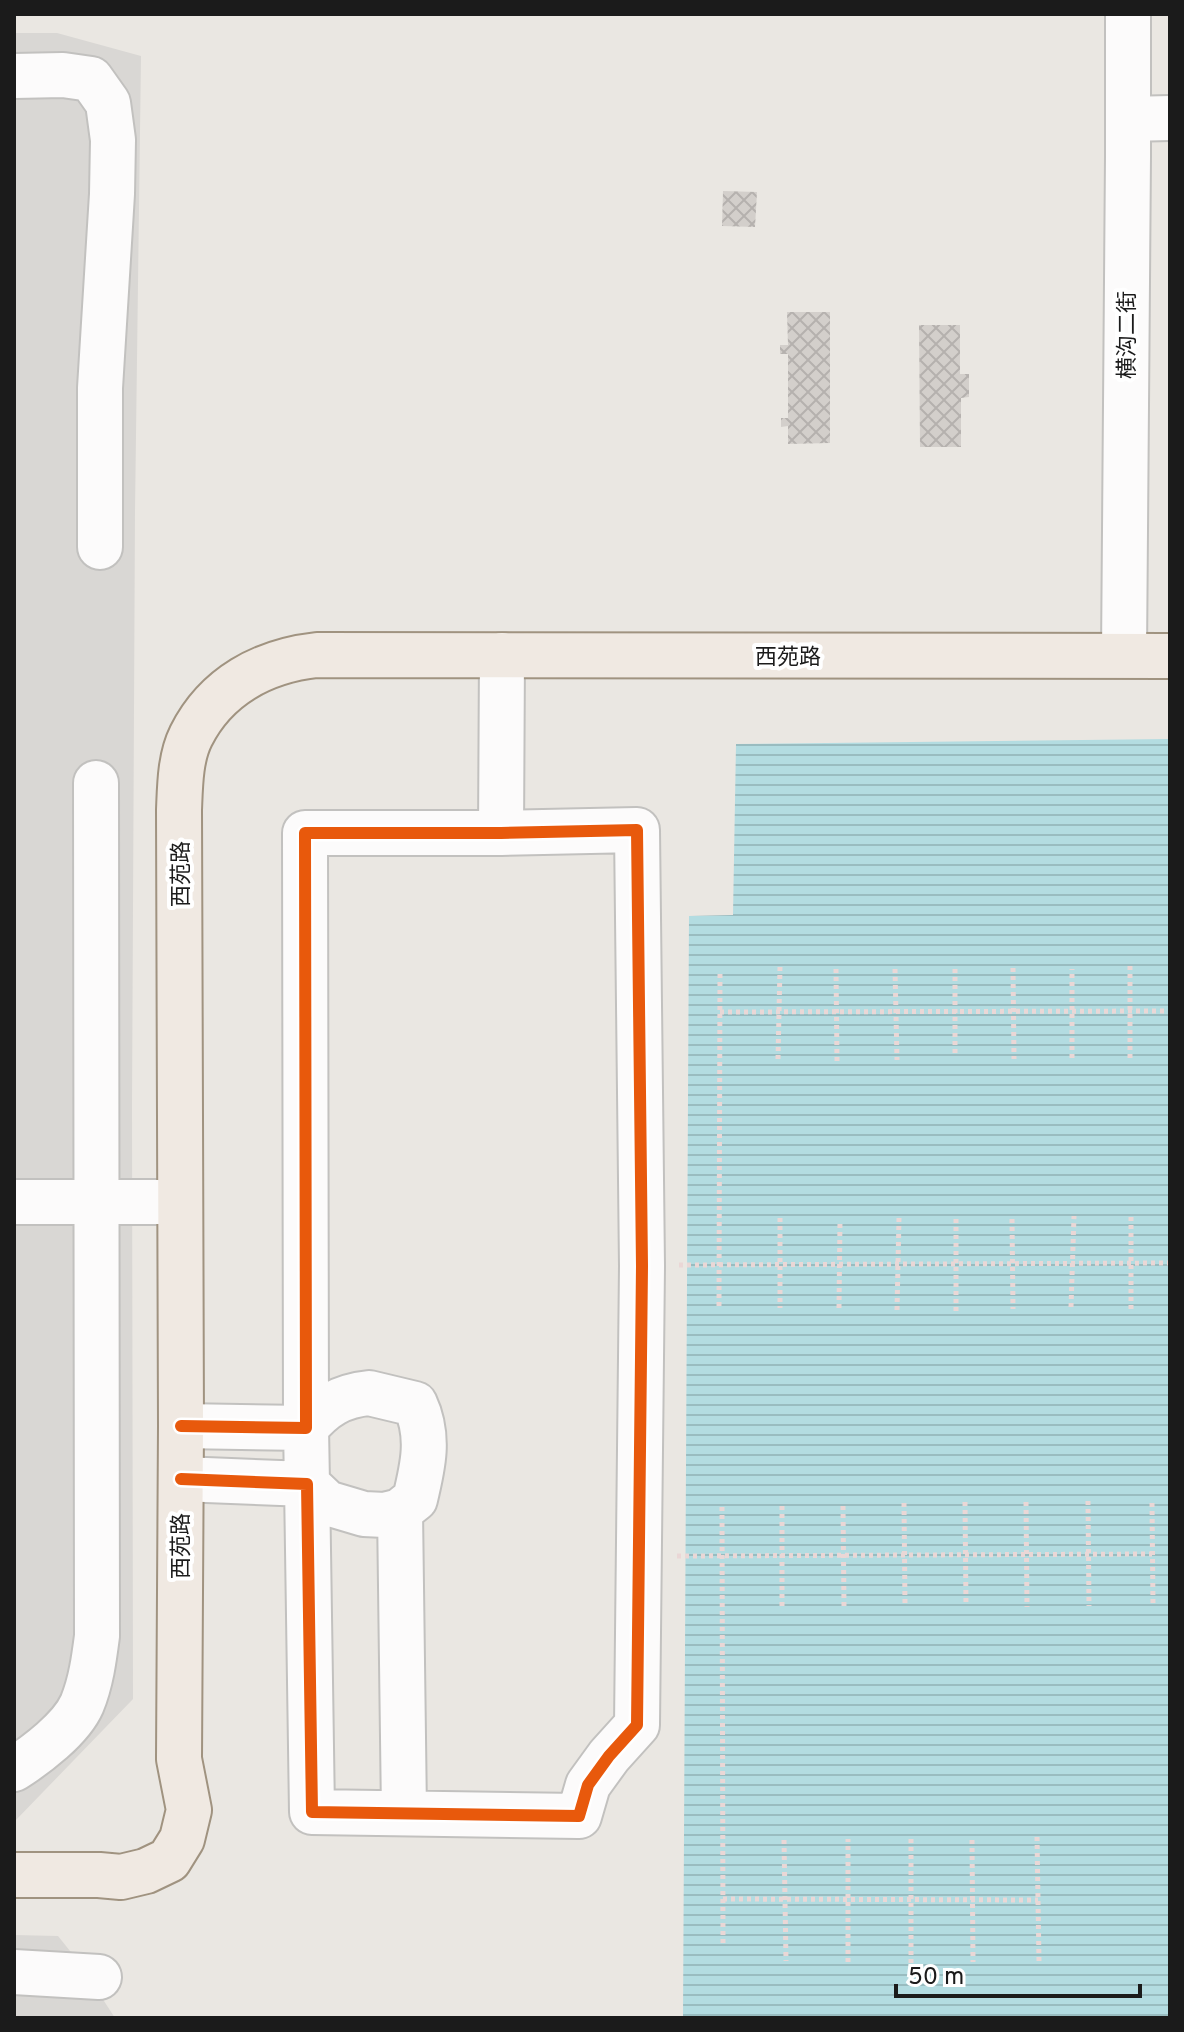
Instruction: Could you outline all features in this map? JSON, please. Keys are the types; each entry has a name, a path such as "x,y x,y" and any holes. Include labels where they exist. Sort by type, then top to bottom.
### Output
{"main road":[{"name":"西苑路","path":"14,1875 121,1877 146,1871 169,1860 182,1839 189,1810 179,1759 179,810 181,770 190,738 204,716 228,690 246,677 279,661 317,655 1170,656"}],"street":[{"name":"横沟二街","path":"1124,655 1149,119 1128,14"},
{"path":"14,76 63,75 91,79 108,103 113,140 101,375 100,547"},
{"path":"501,833 502,655"},
{"path":"14,1769 39,1753 81,1707 92,1674 97,1636 96,783"},
{"path":"637,830 642,1266 637,1725 588,1785 579,1816 312,1812 306,1428 305,833 637,830"},
{"path":"14,1202 179,1202"},
{"path":"181,1479 307,1484 327,1503 364,1514 385,1515 400,1511 415,1499 426,1445 422,1418 415,1404 369,1393 351,1395 318,1413 306,1428"},
{"path":"181,1426 306,1428"},
{"path":"400,1511 404,1813"},
{"path":"14,1972 99,1977"}],"path":[{"path":"1130,966 1130,1058"},
{"path":"778,1059 780,967"},
{"path":"1013,968 1014,1059"},
{"path":"836,969 837,1061"},
{"path":"895,969 897,1060"},
{"path":"955,969 955,1056"},
{"path":"1072,969 1072,1058"},
{"path":"719,1306 720,972"},
{"path":"720,1012 1170,1011"},
{"path":"1071,1307 1074,1216"},
{"path":"1131,1217 1131,1311"},
{"path":"780,1218 780,1308"},
{"path":"897,1310 899,1218"},
{"path":"956,1219 956,1311"},
{"path":"1012,1219 1013,1309"},
{"path":"839,1308 840,1220"},
{"path":"642,1266 1170,1263"},
{"path":"1088,1501 1089,1606"},
{"path":"965,1502 966,1606"},
{"path":"1026,1502 1027,1607"},
{"path":"904,1503 905,1606"},
{"path":"1152,1503 1153,1606"},
{"path":"782,1506 782,1606"},
{"path":"843,1506 844,1607"},
{"path":"722,1507 723,1943"},
{"path":"640,1557 722,1554 1152,1554"},
{"path":"1037,1837 1039,1962"},
{"path":"848,1839 848,1962"},
{"path":"911,1839 911,1963"},
{"path":"784,1840 786,1961"},
{"path":"972,1840 973,1962"},
{"path":"722,1899 1038,1900"}],"shaded area":[{"path":"14,33 57,33 141,56 132,1107 133,1699 14,1822"},
{"path":"14,1935 58,1936 115,2018 14,2018"}],"water":[{"path":"1170,739 1170,2018 683,2018 689,916 733,915 736,744"}],"building":[{"path":"723,191 757,192 755,227 722,226"},
{"path":"787,312 830,312 830,443 788,444 788,426 781,427 781,418 788,418 788,354 780,354 780,345 788,345"},
{"path":"919,325 960,325 960,374 969,374 969,397 961,398 961,447 920,447"}],"cycle path":[{"path":"181,1426 306,1428 305,833 637,830 642,1266 637,1725 588,1785 579,1816 312,1812 307,1484 181,1479"}]}
